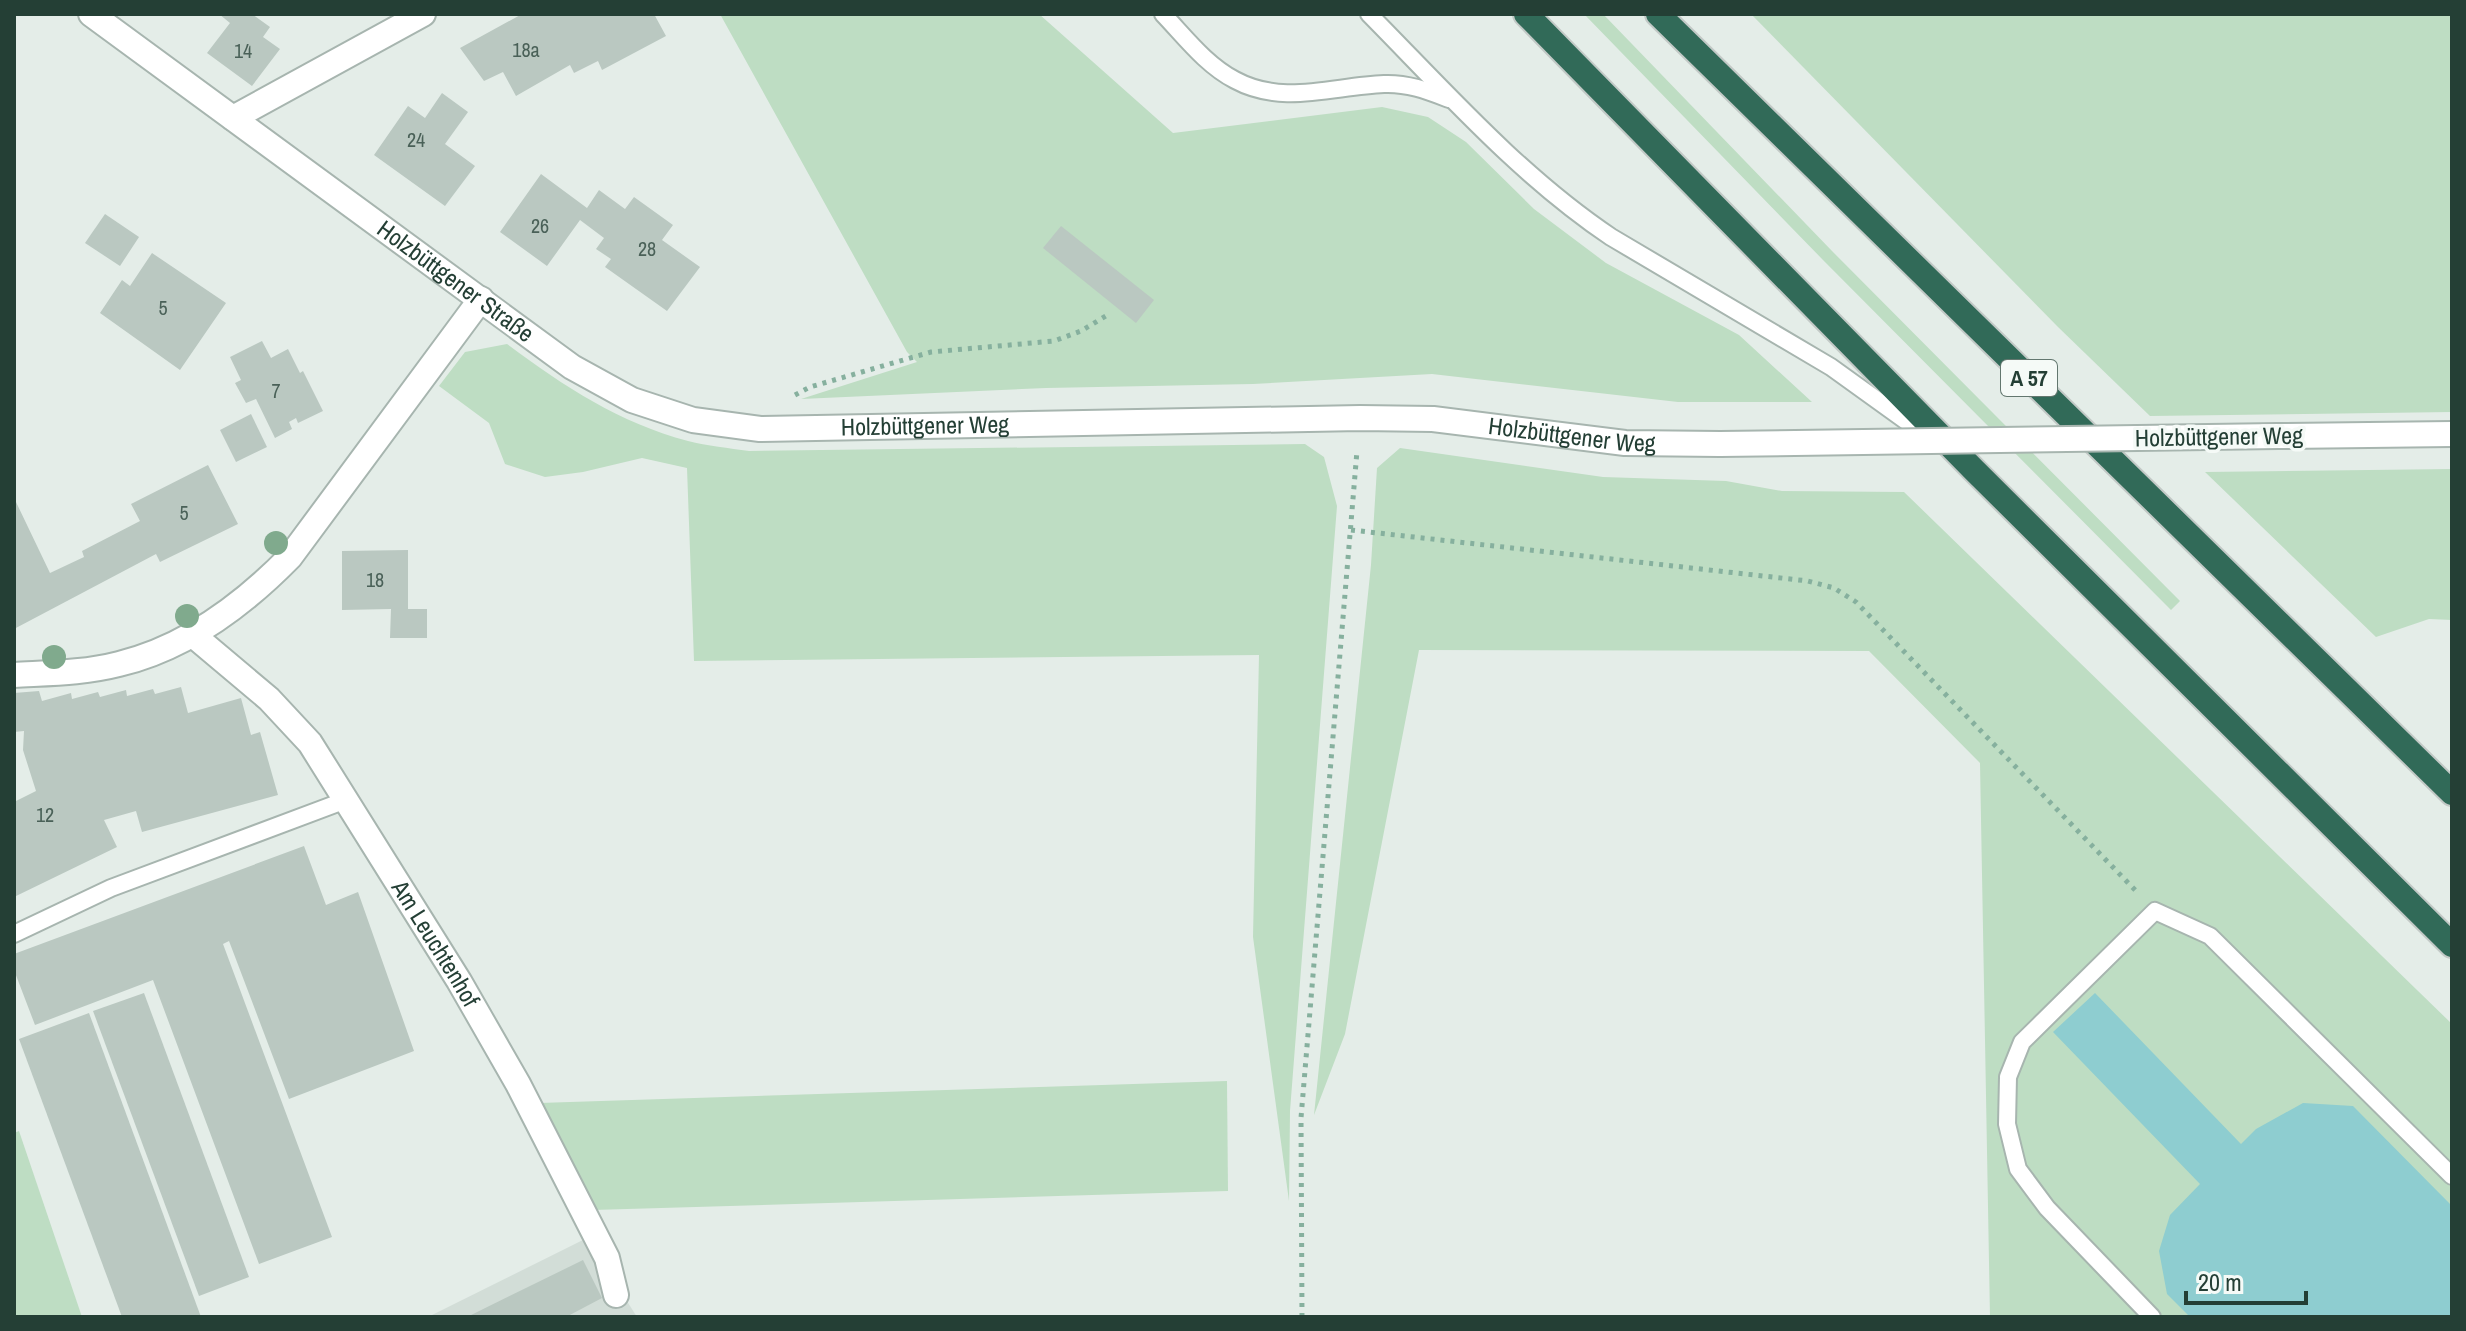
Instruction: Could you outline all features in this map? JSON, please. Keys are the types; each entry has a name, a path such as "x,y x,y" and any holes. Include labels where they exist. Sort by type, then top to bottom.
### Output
{"highway":[{"path":"1526,14 1974,470 2452,945"},
{"name":"A 57","path":"1658,14 2452,793"}],"street":[{"name":"Holzbüttgener Straße","path":"91,14 572,367 632,400 693,420"},
{"path":"233,118 423,14"},
{"path":"14,675 77,672 120,664 160,651 193,635 259,589 290,557 481,299"},
{"name":"Holzbüttgener Weg","path":"693,420 760,429 1433,419 1625,443 1720,444 2452,434"},
{"name":"Am Leuchtenhof","path":"193,635 269,699 310,743 459,981 518,1084 607,1258 616,1295"}],"lane":[{"path":"1163,14 1213,65 1234,80 1260,92 1288,95 1386,84 1421,88 1455,102"},
{"path":"1369,14 1541,186 1576,213 1611,237 1831,367 1974,470"},
{"path":"14,934 111,888 346,800"},
{"path":"2152,1317 2047,1208 2018,1169 2007,1124 2008,1077 2022,1042 2155,911 2210,936 2452,1176"}],"path":[{"path":"760,429 780,402 810,387 931,352 1054,341 1081,331 1109,314"},
{"path":"1302,1317 1301,1118 1360,418"},
{"path":"1351,530 1808,581 1834,588 1856,602 2155,911"}],"shaded area":[{"path":"587,1238 637,1317 428,1317"}],"green space":[{"path":"720,14 1039,14 1173,133 1382,107 1428,117 1466,142 1534,209 1606,263 1739,335 1812,402 1678,402 1432,374 1253,384 1046,388 801,399 917,362 907,352"},
{"path":"1584,14 1603,14 1832,251 2180,601 2171,610 1823,260"},
{"path":"1751,14 2452,14 2452,412 2150,416 2058,327"},
{"path":"507,344 593,402 639,424 695,443 726,448 749,451 1305,444 1324,457 1337,506 1290,1111 1289,1201 1253,937 1259,655 694,661 687,468 642,458 545,477 505,464 489,423 439,386 465,352"},
{"path":"1400,448 1603,477 1726,481 1782,491 1904,492 2452,1024 2452,1317 1990,1317 1980,763 1869,651 1419,650 1345,1034 1314,1115 1371,565 1377,468"},
{"path":"2452,469 2452,620 2429,619 2376,637 2205,472"},
{"path":"1227,1081 1228,1191 593,1210 539,1103"},
{"path":"19,1131 82,1317 14,1317 14,1133"}],"water":[{"path":"2095,993 2241,1144 2256,1129 2303,1103 2353,1106 2452,1206 2452,1317 2190,1317 2167,1294 2159,1251 2170,1215 2200,1184 2053,1032"}],"building":[{"path":"219,14 252,14 270,27 263,37 280,49 252,86 207,53 230,23"},
{"path":"522,14 654,14 666,36 602,70 598,61 574,73 570,65 516,96 503,72 484,81 460,48"},
{"path":"442,93 468,112 445,144 475,166 445,206 374,155 408,106 425,118"},
{"path":"541,174 587,208 599,190 625,209 634,197 673,225 662,240 700,267 667,311 605,267 611,259 596,249 604,238 580,220 547,266 500,232"},
{"path":"105,214 139,237 120,266 85,243"},
{"path":"1061,226 1154,300 1136,323 1043,248"},
{"path":"152,253 226,303 180,370 100,313 122,280 130,286"},
{"path":"262,341 271,358 288,349 323,411 298,423 296,418 289,422 292,429 275,438 256,399 246,403 235,383 241,380 230,357"},
{"path":"251,414 267,447 236,462 220,430"},
{"path":"208,465 238,524 160,562 156,554 14,629 14,503 50,573 84,557 82,551 140,521 131,504"},
{"path":"408,550 408,609 427,609 427,638 390,638 391,609 342,610 342,551"},
{"path":"181,687 188,713 241,698 251,735 260,732 278,795 142,832 136,811 104,820 117,847 14,897 14,802 36,791 23,750 24,731 14,732 14,693 39,691 42,701 71,693 72,699 98,692 100,697 126,690 127,696 153,689 155,694"},
{"path":"304,846 326,905 358,892 414,1051 289,1099 229,941 223,944 332,1237 259,1264 153,980 35,1025 14,970 14,954"},
{"path":"144,993 249,1277 199,1296 93,1011"},
{"path":"89,1013 201,1317 122,1317 19,1039"},
{"path":"583,1260 602,1298 566,1317 467,1317"}]}
